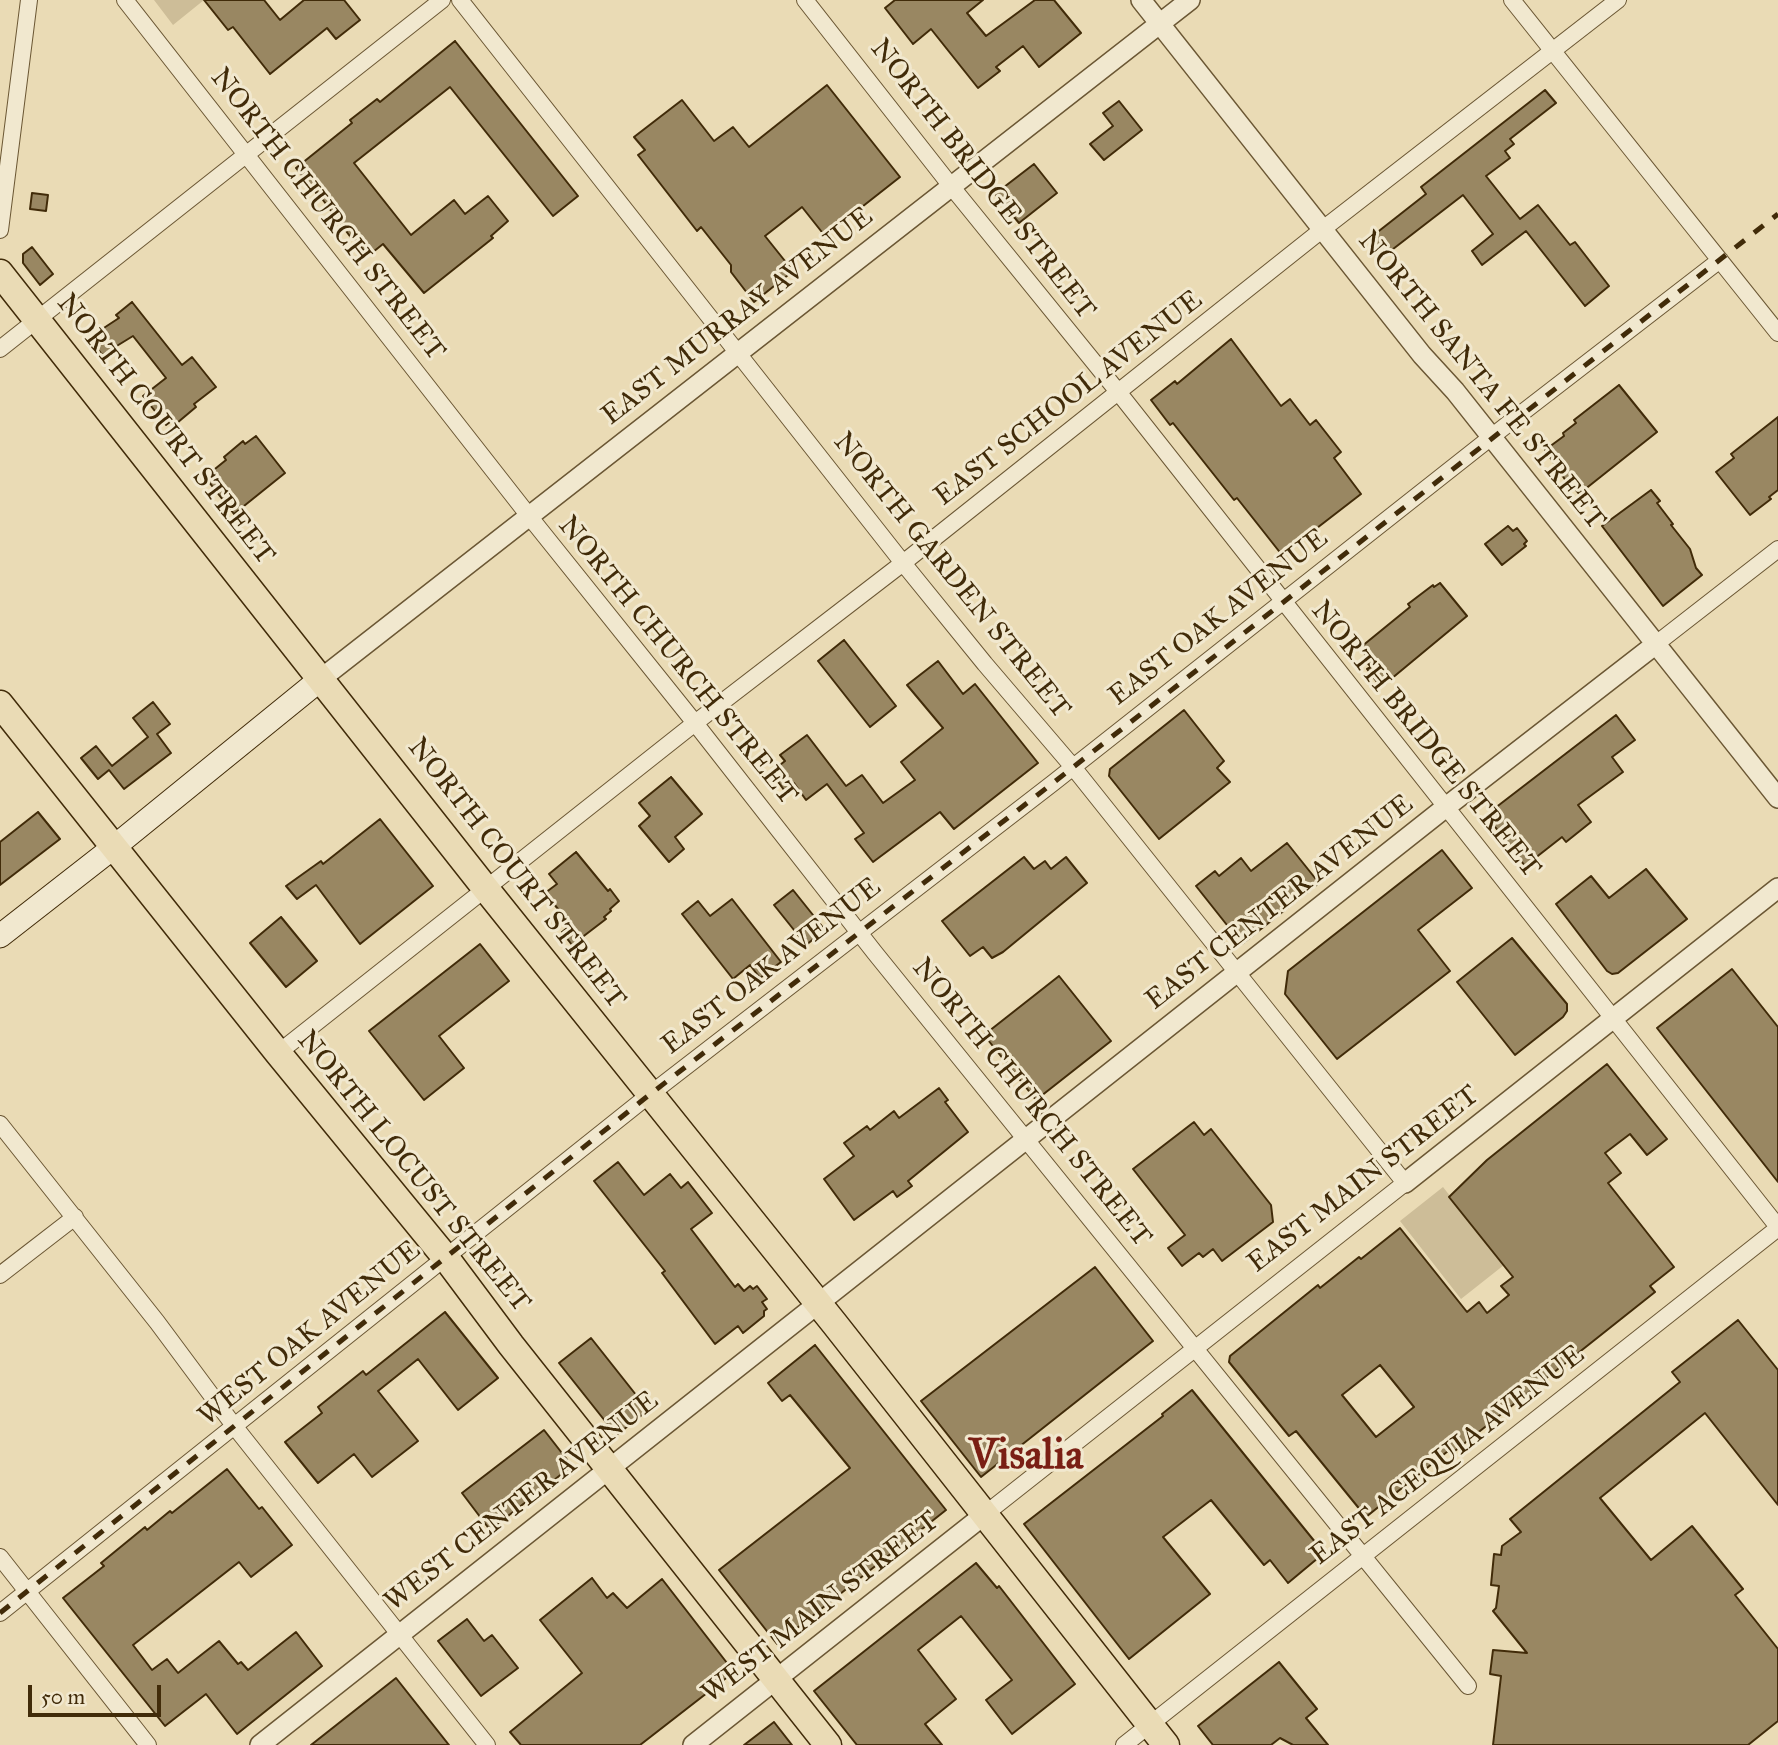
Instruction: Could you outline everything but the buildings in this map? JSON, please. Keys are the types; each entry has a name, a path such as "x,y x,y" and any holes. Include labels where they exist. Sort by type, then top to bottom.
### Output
{"main road":[{"name":"NORTH COURT STREET","path":"0,273 486,890 819,1304 1166,1745"},
{"path":"0,936 321,678"},
{"name":"NORTH LOCUST STREET","path":"0,704 278,1053 446,1258 511,1345 828,1745"}],"street":[{"path":"0,230 29,0"},
{"name":"NORTH CHURCH STREET","path":"125,0 858,933 1468,1686"},
{"path":"0,349 442,0"},
{"name":"NORTH GARDEN STREET","path":"460,0 904,563 1073,767 1405,1183"},
{"name":"NORTH BRIDGE STREET","path":"805,0 1778,1228"},
{"name":"NORTH SANTA FE STREET","path":"1141,0 1432,368 1455,391 1778,798"},
{"name":"EAST MURRAY AVENUE","path":"321,678 1190,0"},
{"path":"1511,0 1778,333"},
{"name":"EAST SCHOOL AVENUE","path":"278,1053 695,723 904,563 1323,229 1618,0"},
{"name":"EAST OAK AVENUE","path":"651,1094 1720,260"},
{"name":"EAST CENTER AVENUE","path":"819,1304 1446,807 1778,549"},
{"name":"EAST MAIN STREET","path":"984,1515 1778,888"},
{"name":"WEST OAK AVENUE","path":"0,1613 651,1094"},
{"path":"0,1124 487,1745"},
{"path":"0,1275 75,1217"},
{"name":"EAST ACEQUIA AVENUE","path":"1124,1745 1778,1228"},
{"name":"WEST CENTER AVENUE","path":"260,1745 819,1304"},
{"name":"WEST MAIN STREET","path":"693,1745 984,1515"},
{"path":"0,1557 148,1745"}],"shaded area":[{"path":"154,0 204,0 173,25"},
{"path":"1443,1187 1504,1265 1461,1299 1400,1221"}],"railway":[{"path":"0,1613 644,1099 1053,783 1778,214"}],"district":[{"name":"Visalia","path":"1026,1458"}]}
